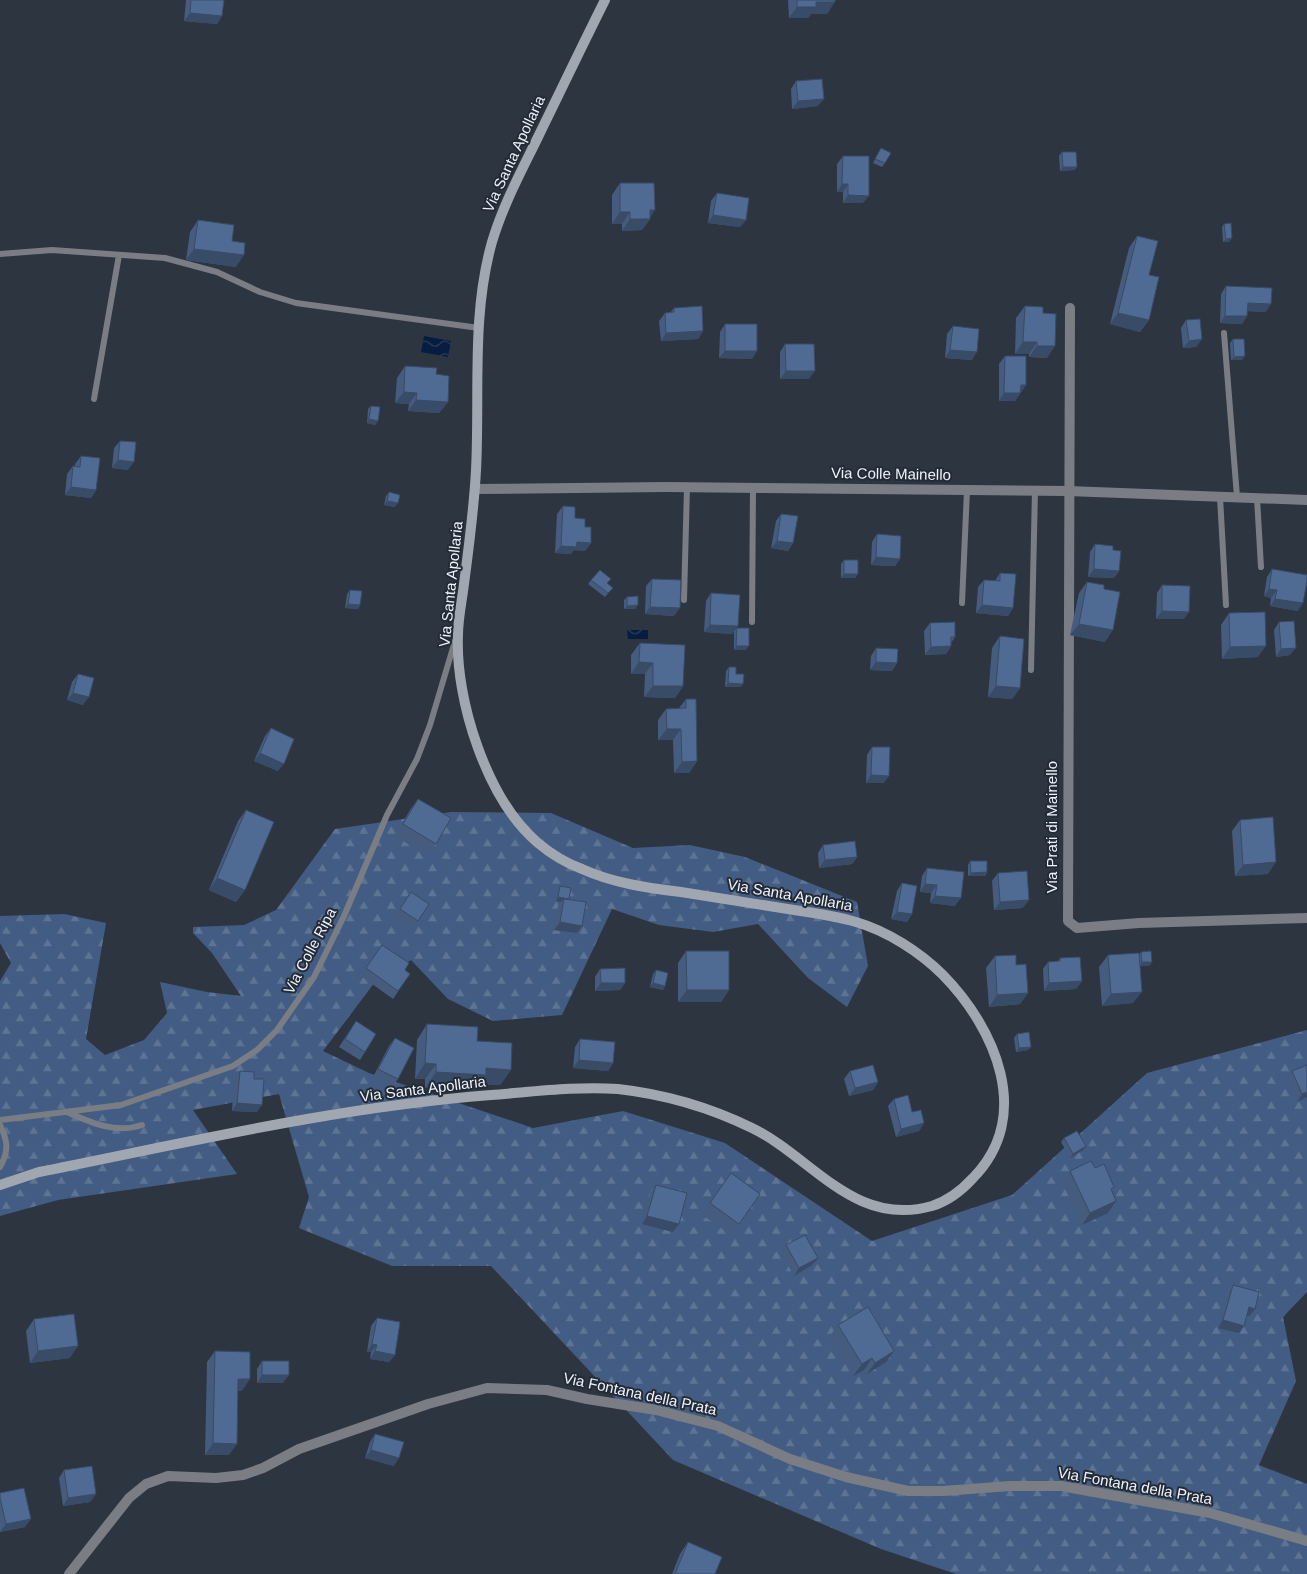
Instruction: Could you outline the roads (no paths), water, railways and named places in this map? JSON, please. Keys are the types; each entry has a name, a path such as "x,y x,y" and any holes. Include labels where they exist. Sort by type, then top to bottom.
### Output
{"street":[{"name":"Via Santa Apollaria","path":"0,1185 39,1172 282,1123 434,1100 570,1089 615,1089 662,1097 701,1108 756,1130 854,1198 894,1209 930,1206 947,1200 968,1183 987,1163 996,1146 1003,1126 1003,1086 996,1057 982,1028 942,973 891,937 860,922 611,880 584,870 544,849 532,838 515,816 482,757 462,694 458,670 458,632 475,489 479,328 488,259 503,209 605,0"},
{"path":"1068,491 1070,308"},
{"name":"Via Colle Mainello","path":"475,489 687,487 1034,490 1307,500"},
{"name":"Via Prati di Mainello","path":"1068,491 1067,916 1070,924 1077,928 1139,922 1307,918"},
{"name":"Via Fontana della Prata","path":"69,1574 129,1498 146,1484 168,1476 216,1478 243,1475 263,1468 299,1449 428,1404 487,1388 547,1390 587,1399 656,1410 718,1426 790,1459 846,1477 908,1491 1061,1486 1210,1513 1307,1541"}],"lane":[{"path":"0,254 52,250 165,258 198,266 236,279 277,298 296,303 479,328"},
{"path":"94,399 119,255"},
{"path":"1224,332 1238,497"},
{"path":"684,600 687,487"},
{"path":"752,622 753,488"},
{"path":"962,603 967,490"},
{"path":"1031,670 1034,490"},
{"path":"1220,497 1226,606"},
{"path":"1257,498 1261,567"},
{"name":"Via Colle Ripa","path":"0,1120 121,1105 233,1066 257,1050 277,1030 314,977 344,916 387,815 417,759 430,725 458,632"},
{"path":"66,1112 98,1126 128,1130 142,1125"},
{"path":"0,1125 7,1140 7,1152 0,1167"}],"water":[{"path":"424,336 451,341 448,357 421,352"},
{"path":"627,630 648,630 648,639 628,639"}]}
